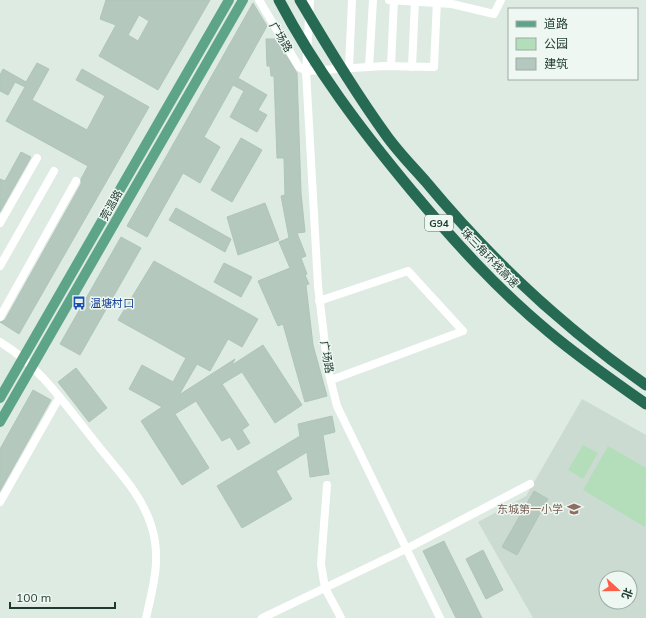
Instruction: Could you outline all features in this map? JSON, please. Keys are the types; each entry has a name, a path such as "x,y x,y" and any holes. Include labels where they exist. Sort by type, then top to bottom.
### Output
{"highway":[{"name":"珠三角环线高速","path":"279,0 324,76 374,146 446,231 500,288 549,332 646,404"},
{"name":"珠三角环线高速","path":"300,0 340,68 387,136 458,221 512,275 560,319 612,361 646,385"}],"main road":[{"name":"莞温路","path":"0,398 229,0"},
{"name":"莞温路","path":"0,422 243,0"}],"street":[{"name":"广场路","path":"259,0 299,67 306,71"},
{"name":"广场路","path":"265,0 306,71"},
{"name":"广场路","path":"310,0 306,71 319,301 331,380 338,406 440,618"},
{"path":"349,68 352,0"},
{"path":"369,67 373,0"},
{"path":"389,0 437,1 494,14 501,0"},
{"path":"391,66 394,0"},
{"path":"412,67 415,1"},
{"path":"306,71 391,66 434,67 437,1"},
{"path":"0,223 37,158"},
{"path":"0,266 54,171"},
{"path":"0,316 76,180"},
{"path":"319,301 408,271 463,330 331,380"},
{"path":"0,342 23,357 44,378 142,500 152,526 156,549 156,576 146,618"},
{"path":"0,502 59,398"},
{"path":"262,618 406,549 530,484"},
{"path":"327,486 321,564 325,588 341,618"}],"shaded area":[{"name":"东城第一小学","path":"582,399 646,435 646,618 533,618 478,522 526,496"}],"green space":[{"path":"583,445 598,453 583,479 568,470"},
{"path":"608,446 646,468 645,527 583,490"}],"building":[{"path":"106,0 210,0 158,90 99,56 116,25 100,19","holes":["139,15 149,21 138,41 128,35"]},
{"path":"253,3 267,26 238,78 267,95 258,110 267,115 257,132 230,117 244,91 233,85 204,137 220,147 200,183 183,173 147,237 127,226"},
{"path":"266,39 276,39 297,73 301,193 305,232 297,233 306,256 301,258 309,284 306,285 313,345 327,396 305,402 283,324 278,326 258,281 290,268 279,242 289,238 281,196 285,195 284,158 277,158 274,76 271,76 270,66 267,66"},
{"path":"37,63 49,69 32,100 87,130 105,96 76,80 82,69 149,107 19,334 0,322 5,320 81,184 81,179 88,166 6,121 25,87 15,82 8,95 0,91 0,75 3,69 26,82"},
{"path":"241,138 262,150 232,202 211,190"},
{"path":"21,152 31,157 0,212 0,179 5,181"},
{"path":"265,203 279,240 238,255 227,217"},
{"path":"176,208 231,239 225,252 169,220"},
{"path":"121,237 141,248 80,355 60,344"},
{"path":"154,261 258,319 242,347 228,339 210,371 197,364 179,395 235,359 232,365 263,345 302,405 275,423 242,372 222,384 249,425 242,430 250,443 238,450 230,437 222,441 196,401 175,414 209,468 182,485 141,421 162,407 129,389 142,365 173,382 186,358 118,320"},
{"path":"224,263 252,277 241,297 214,282"},
{"path":"76,368 107,408 89,422 58,382"},
{"path":"33,390 51,400 0,491 0,449"},
{"path":"332,416 335,432 323,435 329,474 310,477 307,452 276,471 292,499 242,528 217,486 300,436 298,424"},
{"path":"534,491 548,499 517,555 502,547"},
{"path":"444,541 482,618 456,618 423,551"},
{"path":"483,550 503,590 486,599 466,559"}],"place":[{"name":"温塘村口","path":"79,303"},
{"name":"东城第一小学","path":"574,509"}]}
